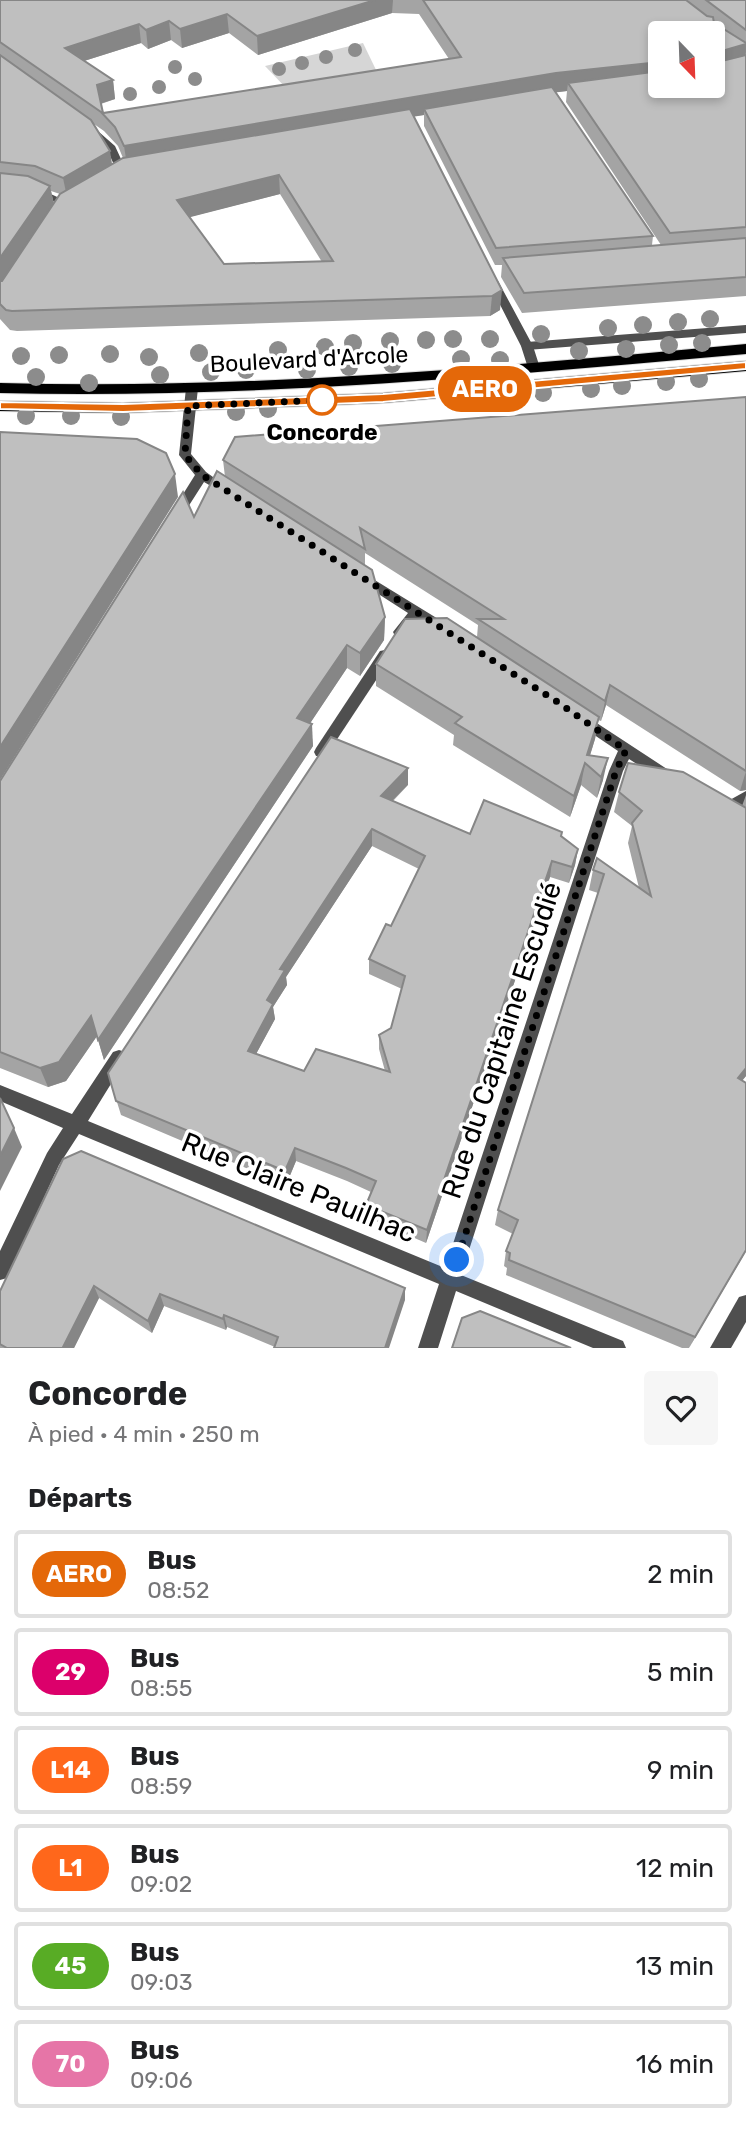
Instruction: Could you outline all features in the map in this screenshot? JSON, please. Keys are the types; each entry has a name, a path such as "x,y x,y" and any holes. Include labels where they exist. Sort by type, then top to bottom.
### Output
{"main road":[{"name":"Boulevard d'Arcole","path":"0,388 105,391 191,388 534,368 746,349"},
{"name":"Boulevard d'Arcole","path":"0,406 188,406 383,398 746,366"}],"street":[{"path":"79,121 111,148 127,171 110,178"},
{"path":"0,186 34,190 66,204"},
{"path":"501,271 488,272 527,346 534,368"},
{"path":"527,346 746,329"},
{"path":"191,388 185,455 202,475 236,497"},
{"path":"170,525 202,475"},
{"path":"349,569 452,635"},
{"path":"314,763 405,625 417,612"},
{"path":"566,708 683,786"},
{"name":"Rue du Capitaine Escudié","path":"428,1348 616,771 626,750"},
{"path":"724,810 746,797"},
{"path":"0,1271 53,1159 131,1039"},
{"name":"Rue Claire Pauilhac","path":"0,1093 616,1348"},
{"path":"720,1348 746,1304"}],"shaded area":[{"path":"363,43 378,74 287,89 265,66"}],"building":[{"path":"0,0 375,0 257,36 227,14 180,29 169,21 146,30 139,24 65,48 113,80 97,85 103,113 461,57 423,0 686,0 707,16 713,17 714,21 648,21 648,63 556,73 124,146 115,127 101,112 0,42"},
{"path":"706,0 746,0 746,30"},
{"path":"725,30 746,43 725,50"},
{"path":"0,55 91,120 110,151 63,178 35,166 0,162"},
{"path":"746,55 746,227 670,233 568,83 648,73 648,98 725,98 725,60"},
{"path":"552,87 653,236 496,248 424,109"},
{"path":"410,109 502,290 492,296 6,310 0,304 0,281 60,194 123,158","holes":["279,175 333,261 224,264 177,200"]},
{"path":"0,173 28,176 50,186 0,258"},
{"path":"746,238 746,277 524,293 503,258"},
{"path":"746,397 746,771 610,685 605,701 478,619 504,619 360,528 365,549 223,460 235,437"},
{"path":"0,432 137,439 166,453 175,474 0,747"},
{"path":"217,471 372,570 385,617 360,653 347,645 297,718 312,724 98,1040 91,1016 59,1062 40,1068 0,1052 0,781 183,492 194,517"},
{"path":"447,618 599,717 587,755 608,758 601,777 585,763 574,796 455,723 462,717 376,664 405,619"},
{"path":"331,737 408,768 381,796 470,834 484,800 562,832 561,836 578,849 572,867 552,861 427,1230 366,1205 376,1181 346,1168 295,1148 285,1171 116,1101 108,1073","holes":["372,829 425,856 391,926 386,924 369,959 405,976 391,1028 379,1035 390,1072 316,1049 304,1071 248,1051 273,1004 267,1000 285,970 280,969"]},
{"path":"628,763 683,772 746,808 746,1068 738,1078 746,1083 746,1250 695,1337 509,1260 510,1253 506,1251 518,1220 498,1210 604,874 593,870 597,858 651,896 632,823 642,811 619,792"},
{"path":"0,1098 14,1128 0,1156"},
{"path":"81,1151 405,1288 385,1348 274,1348 278,1337 224,1315 223,1319 160,1294 148,1321 94,1286 63,1347 65,1348 7,1348 0,1344 0,1291 63,1159"},
{"path":"480,1311 571,1348 452,1348 462,1318"}],"bus line":[{"name":"AERO","path":"0,406 123,408 383,398 746,366"}],"place":[{"name":"Concorde","path":"322,400"}],"route":[{"path":"322,400 188,406 185,455 202,475 556,701 626,750 616,771 457,1260"}]}
